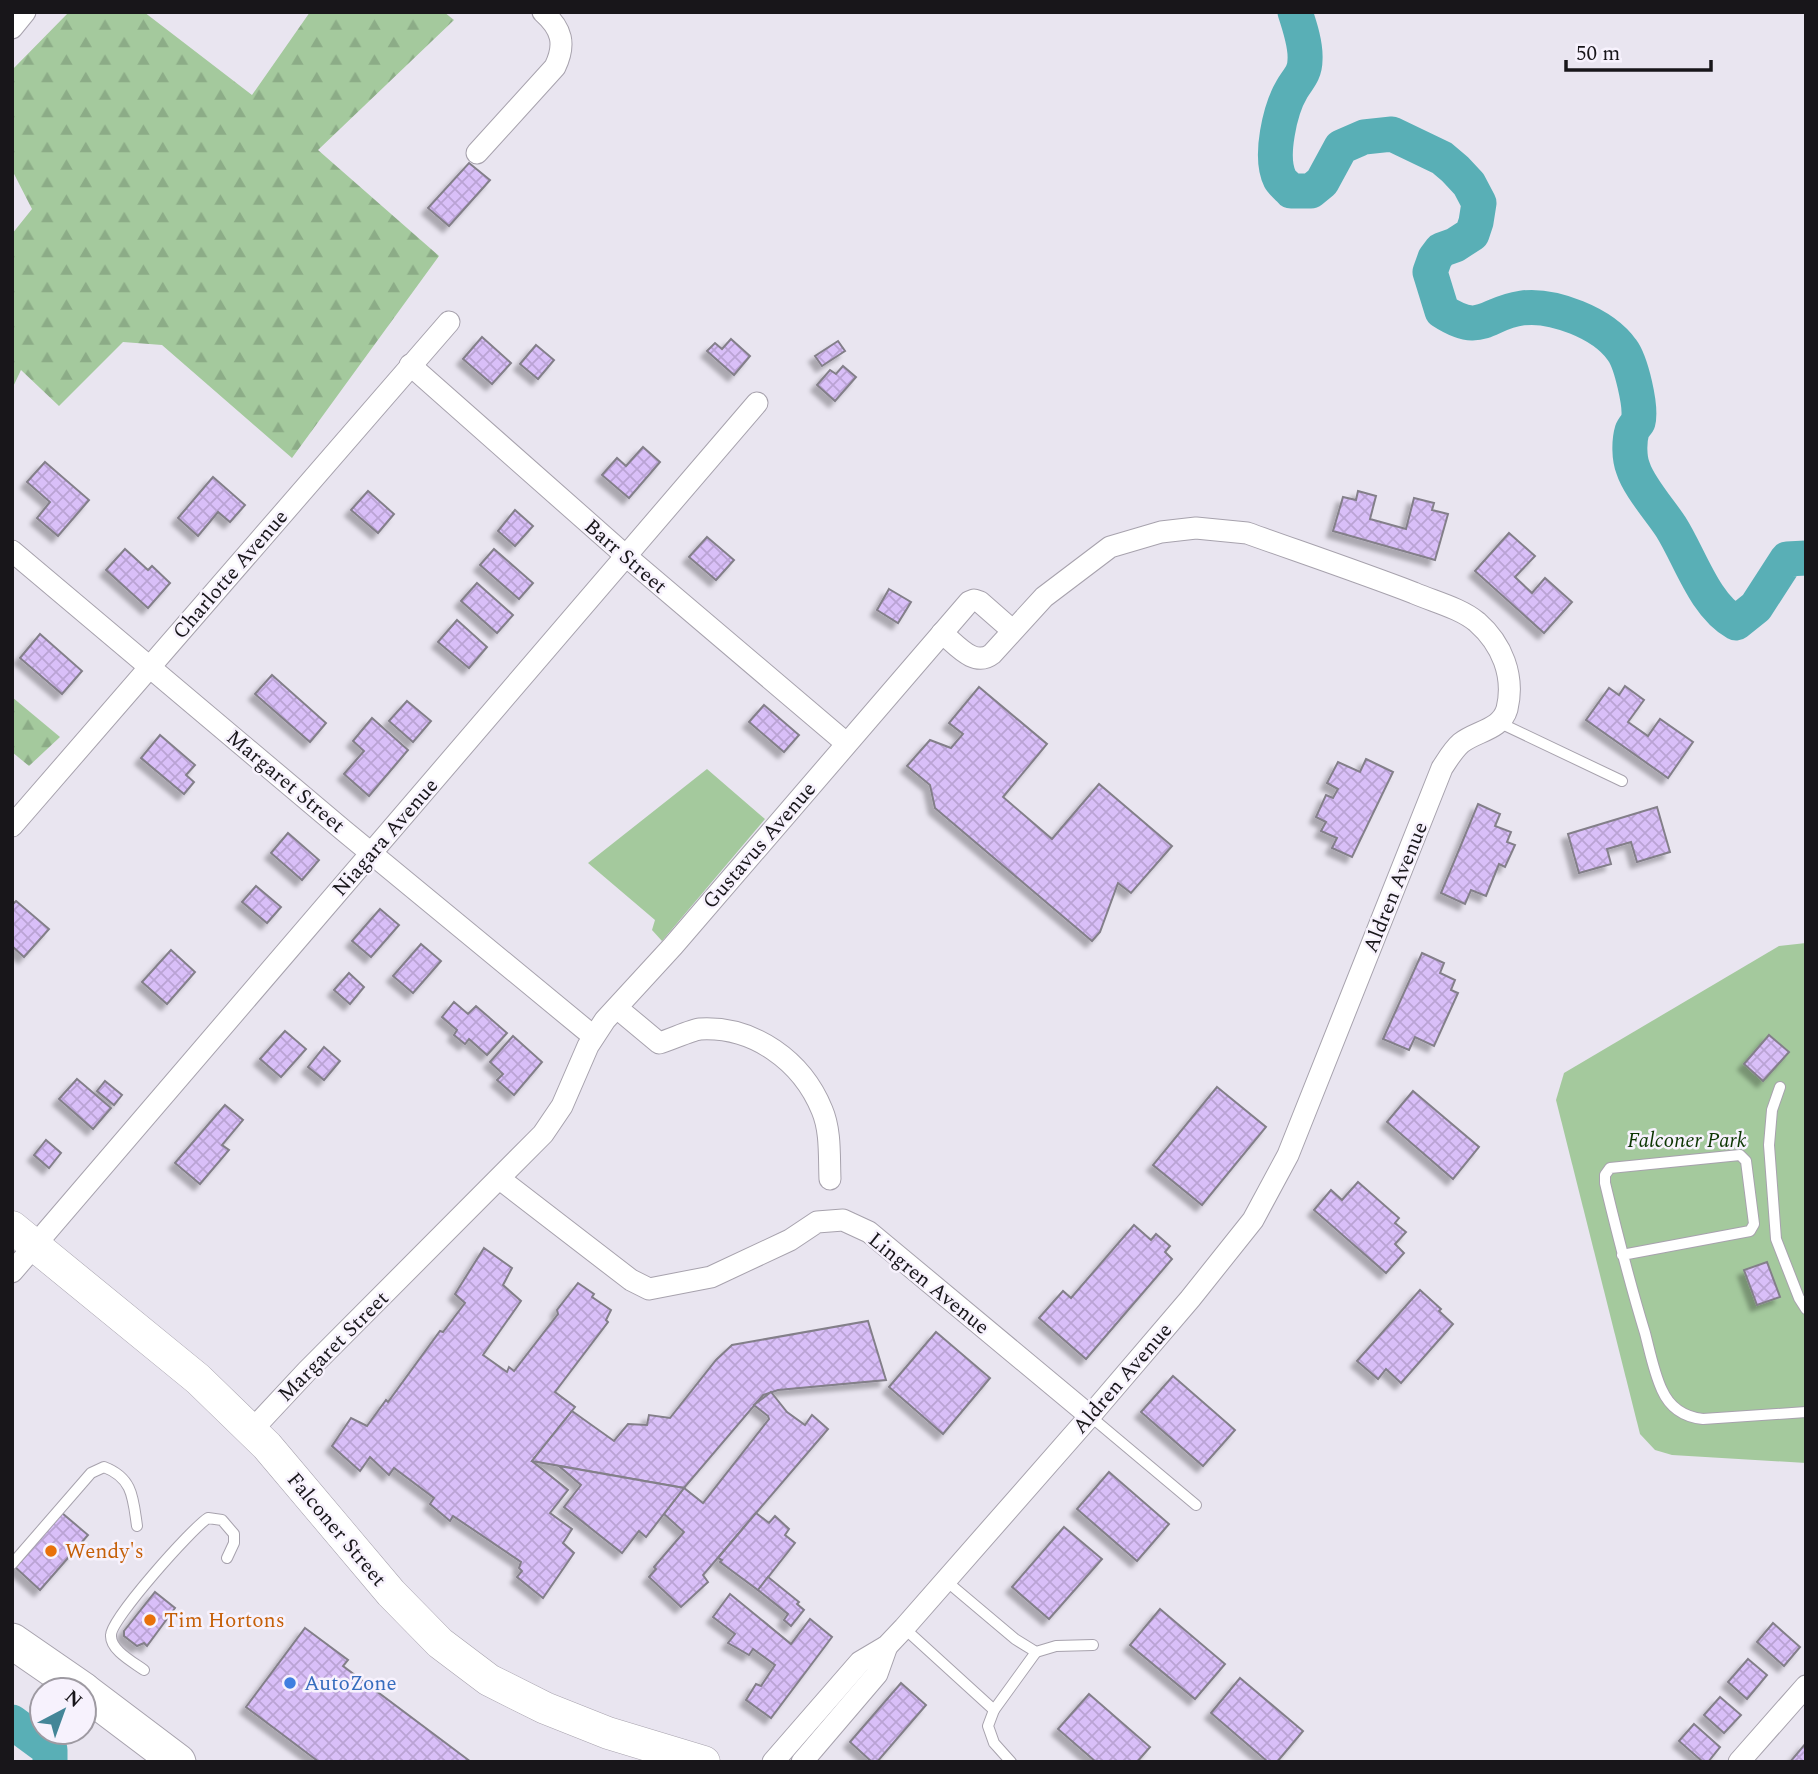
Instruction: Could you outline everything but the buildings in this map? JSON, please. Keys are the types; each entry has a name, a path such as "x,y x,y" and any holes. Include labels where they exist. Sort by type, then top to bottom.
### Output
{"main road":[{"path":"12,1641 63,1676"},
{"path":"98,1701 178,1762"}],"street":[{"path":"12,28 26,12"},
{"path":"477,153 555,67 562,44 555,23 543,12"},
{"name":"Charlotte Avenue","path":"12,826 449,322"},
{"name":"Barr Street","path":"410,365 626,556 846,743"},
{"name":"Niagara Avenue","path":"12,1272 24,1237 372,853 757,403"},
{"path":"942,633 976,659 985,659 1044,597 1110,547 1161,533 1196,528 1247,533 1405,590 1458,611 1475,621 1499,648 1508,669 1507,709 1498,722"},
{"name":"Margaret Street","path":"12,551 593,1036"},
{"name":"Gustavus Avenue","path":"535,1142 562,1106 593,1036 942,633 974,600 1012,630"},
{"name":"Aldren Avenue","path":"773,1762 860,1662 887,1646 904,1628 1090,1416 1253,1220 1288,1155 1442,768 1461,743 1498,722"},
{"path":"617,1008 659,1043 698,1029 733,1033 775,1049 793,1065 823,1111 829,1139 830,1179"},
{"name":"Margaret Street","path":"251,1431 307,1371 535,1142"},
{"name":"Lingren Avenue","path":"500,1179 631,1280 649,1289 712,1277 790,1240 817,1222 843,1220 876,1238 1090,1416"},
{"name":"Falconer Street","path":"24,1237 198,1379 267,1446 391,1593 440,1643 489,1680 545,1708 608,1733 704,1762"},
{"name":"Aldren Avenue","path":"802,1762 877,1674 887,1646"},
{"path":"1739,1762 1806,1686"}],"lane":[{"path":"1498,722 1622,780"},
{"path":"1780,1087 1772,1110 1769,1145 1776,1239 1799,1298 1806,1309"},
{"path":"1622,1255 1750,1231 1754,1224 1746,1161 1740,1155 1610,1168 1605,1175 1605,1183 1622,1255 1662,1391 1676,1409 1688,1418 1703,1419 1806,1412"},
{"path":"1090,1416 1196,1505"},
{"path":"12,1564 92,1473 104,1467 117,1471 130,1485 137,1526"},
{"path":"144,1670 112,1642 112,1630 121,1614 192,1531 208,1518 222,1520 234,1534 234,1543 227,1558"},
{"path":"945,1580 1015,1639 1036,1652"},
{"path":"904,1628 994,1710"},
{"path":"1011,1762 995,1743 988,1726 994,1710 1036,1652 1056,1646 1093,1645"}],"green space":[{"path":"69,12 144,12 252,95 310,12 444,12 454,20 318,150 439,256 292,458 162,345 123,342 59,406 21,370 12,389 12,234 32,209 12,170 12,70"},
{"path":"12,697 60,737 29,766 12,752"},
{"path":"707,769 765,819 662,941 652,930 655,920 588,863"},
{"name":"Falconer Park","path":"1806,943 1806,1463 1672,1455 1655,1450 1640,1434 1556,1100 1564,1073 1779,946"}],"waterway":[{"path":"1295,12 1304,42 1305,65 1288,98 1277,133 1277,170 1282,182 1291,191 1311,191 1322,182 1341,147 1364,137 1392,134 1442,158 1469,184 1479,203 1472,234 1441,250 1430,272 1442,311 1455,319 1475,323 1522,308 1548,309 1576,317 1614,340 1625,356 1637,396 1638,422 1632,431 1630,444 1636,475 1671,527 1706,593 1715,605 1736,623 1756,607 1787,559 1806,558"},
{"path":"12,1722 50,1750 50,1762"}],"place":[{"name":"Wendy's","path":"51,1551"},
{"name":"Tim Hortons","path":"150,1620"},
{"name":"AutoZone","path":"290,1683"}]}
